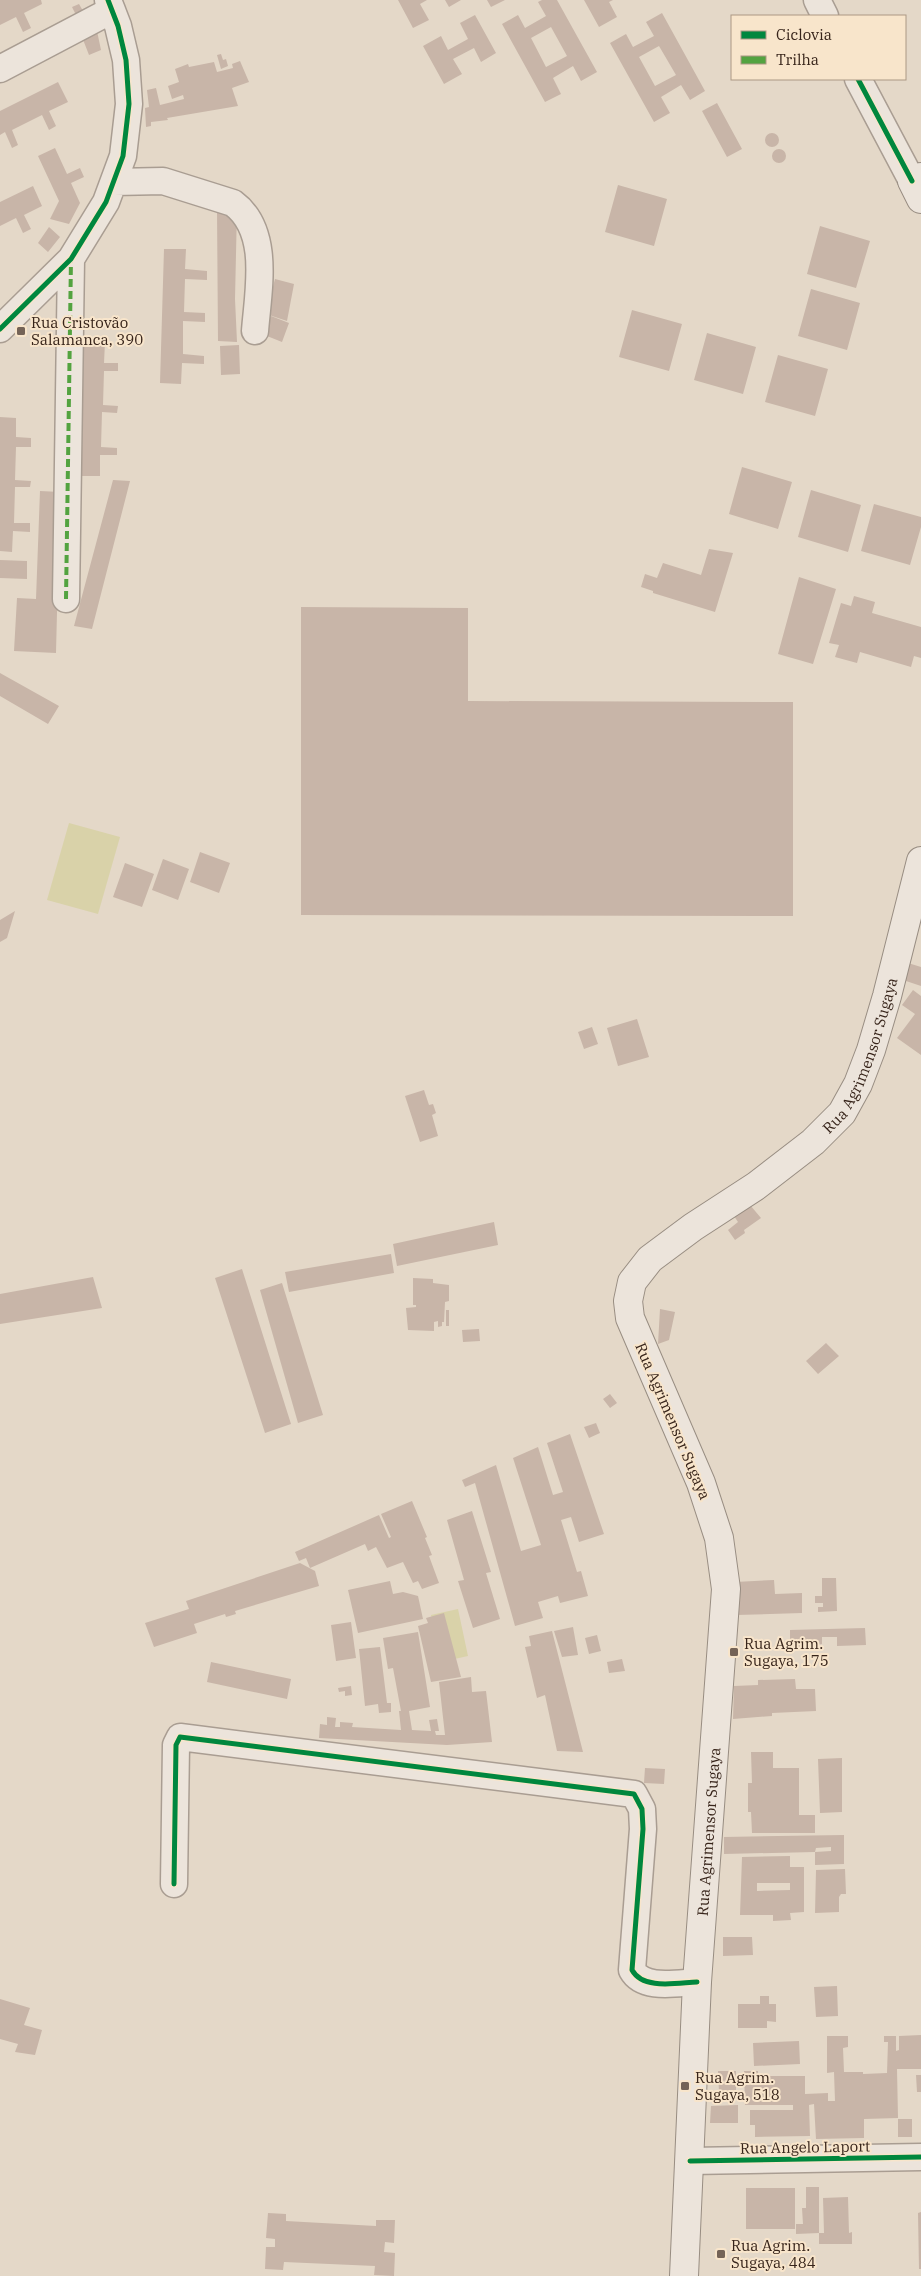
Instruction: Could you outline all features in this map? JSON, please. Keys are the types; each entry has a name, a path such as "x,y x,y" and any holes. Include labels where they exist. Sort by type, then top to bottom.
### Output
{"main road":[{"name":"Rua Agrimensor Sugaya","path":"684,2276 697,1982 726,1589 718,1538 701,1483 630,1318 628,1301 632,1282 650,1260 694,1227 756,1186 813,1142 842,1112 858,1084 871,1050 887,996 921,860"}],"street":[{"path":"817,0 825,15"},
{"path":"0,69 110,5 118,26 126,60 129,104 123,156 106,202 71,259 0,329"},
{"path":"859,80 918,186"},
{"path":"114,182 163,181 224,200 240,208 252,228 260,266 255,331"},
{"path":"66,599 71,259"},
{"path":"174,1884 176,1745 180,1736 634,1794 642,1809 643,1829 632,1970 636,1978 647,1983 697,1982"},
{"name":"Rua Angelo Laport","path":"690,2161 921,2157"}],"shaded area":[{"path":"69,823 120,837 98,914 47,900"},
{"path":"458,1609 468,1656 441,1662 431,1615"}],"building":[{"path":"0,0 41,0 42,4 24,13 31,28 23,32 16,17 0,25"},
{"path":"398,0 427,0 420,4 429,20 413,28"},
{"path":"445,0 461,0 449,7"},
{"path":"487,0 505,0 491,7"},
{"path":"542,0 557,0 597,72 581,81 573,66 553,78 561,94 545,102 502,24 518,15 525,28 546,16 538,2","holes":["551,27 567,56 546,67 531,38"]},
{"path":"584,0 613,0 609,2 617,17 599,27"},
{"path":"79,4 83,11 76,15 72,7"},
{"path":"662,13 705,91 690,100 681,85 661,97 670,113 654,122 610,43 626,34 633,47 654,36 646,22","holes":["659,46 676,75 655,86 639,57"]},
{"path":"475,15 496,53 481,62 474,48 453,59 462,74 444,84 423,46 441,36 448,50 468,39 460,23"},
{"path":"97,31 101,50 89,55 82,37"},
{"path":"221,54 223,60 226,59 228,66 221,69 217,55"},
{"path":"240,61 249,82 232,88 238,106 167,118 168,120 151,122 151,126 146,127 145,108 149,107 147,90 156,88 160,105 184,99 183,95 172,99 168,86 179,82 175,69 188,64 189,67 214,62 217,72 233,68 232,64"},
{"path":"58,82 68,102 49,111 56,126 49,130 42,115 12,130 18,145 12,148 5,132 0,135 0,111"},
{"path":"717,103 742,149 727,157 702,111"},
{"path":"772,133 777,135 779,140 777,145 772,147 767,145 765,140 767,135"},
{"path":"55,148 67,174 80,168 84,177 71,183 80,203 69,224 50,219 59,201 38,156"},
{"path":"779,149 784,151 786,156 784,161 779,163 774,161 772,156 774,151"},
{"path":"618,185 667,199 654,246 605,232"},
{"path":"33,186 42,206 24,215 31,229 23,233 16,218 0,226 0,202"},
{"path":"217,209 237,209 235,299 237,342 218,341"},
{"path":"820,226 870,241 856,288 807,274"},
{"path":"49,227 60,237 48,252 38,243"},
{"path":"164,249 186,249 185,269 207,271 207,280 185,279 184,312 205,313 205,322 183,321 183,354 204,356 204,364 182,363 181,384 160,383"},
{"path":"275,279 294,284 287,321 266,314"},
{"path":"811,289 860,303 847,350 798,336"},
{"path":"632,310 682,324 669,371 619,357"},
{"path":"271,316 289,323 282,342 262,334"},
{"path":"707,333 756,347 743,394 694,380"},
{"path":"82,341 105,342 104,363 118,363 118,371 104,371 103,405 118,406 117,413 102,412 101,447 117,448 117,455 100,455 100,476 78,476"},
{"path":"239,345 240,374 221,375 220,346"},
{"path":"778,355 828,369 815,416 765,402"},
{"path":"0,417 16,418 16,437 31,438 31,447 16,447 15,480 31,481 30,487 15,487 14,523 30,523 30,532 13,531 12,552 0,551"},
{"path":"742,467 792,482 778,529 729,514"},
{"path":"113,480 130,481 92,629 74,626"},
{"path":"811,490 861,505 848,552 798,537"},
{"path":"40,491 60,492 56,653 14,651 17,598 36,599"},
{"path":"874,504 921,517 921,527 910,565 861,551"},
{"path":"709,549 733,553 715,612 653,593 653,591 641,587 645,574 657,578 663,563 701,575"},
{"path":"0,560 27,561 27,579 0,578"},
{"path":"799,577 836,589 813,664 778,654"},
{"path":"854,596 875,602 872,613 921,627 921,658 914,656 911,667 860,652 857,663 835,657 839,645 829,643 841,603 851,606"},
{"path":"301,607 468,608 468,701 793,702 793,916 301,915"},
{"path":"0,673 59,706 48,724 0,696"},
{"path":"200,852 230,863 219,893 190,882"},
{"path":"163,859 189,869 178,900 152,890"},
{"path":"125,863 154,874 142,907 113,897"},
{"path":"15,911 7,938 0,942 0,920"},
{"path":"908,963 921,967 921,986 903,980"},
{"path":"913,990 921,996 921,1055 897,1038 915,1014 902,1005"},
{"path":"637,1019 649,1057 618,1066 607,1028"},
{"path":"592,1027 598,1044 584,1049 578,1032"},
{"path":"424,1090 429,1105 433,1104 436,1113 432,1115 438,1136 420,1142 405,1096"},
{"path":"750,1205 761,1218 744,1230 745,1233 735,1240 728,1230 738,1222 734,1216"},
{"path":"494,1222 498,1245 397,1266 393,1244"},
{"path":"391,1254 394,1273 289,1292 285,1272"},
{"path":"242,1269 291,1424 265,1433 215,1278"},
{"path":"93,1277 102,1308 0,1324 0,1294"},
{"path":"413,1278 433,1279 433,1283 449,1285 449,1301 445,1302 444,1322 442,1322 442,1326 438,1327 438,1321 434,1322 434,1331 408,1330 406,1308 416,1307 416,1305 413,1305"},
{"path":"282,1283 323,1415 298,1423 260,1290"},
{"path":"660,1309 675,1312 669,1340 658,1344"},
{"path":"446,1310 449,1310 449,1326 446,1326"},
{"path":"479,1329 480,1341 463,1342 462,1330"},
{"path":"826,1343 839,1356 818,1374 806,1361"},
{"path":"610,1394 617,1403 610,1408 603,1399"},
{"path":"596,1423 600,1433 589,1438 584,1427"},
{"path":"570,1434 604,1534 579,1542 571,1517 561,1520 577,1572 581,1571 588,1596 560,1603 558,1596 538,1602 543,1618 515,1626 475,1483 465,1487 462,1480 496,1465 521,1551 541,1545 513,1458 538,1447 553,1495 563,1492 547,1443"},
{"path":"412,1501 427,1537 425,1538 432,1555 429,1556 439,1583 422,1589 418,1581 413,1583 403,1562 387,1568 376,1547 368,1551 365,1544 310,1568 306,1558 299,1561 295,1552 379,1515 389,1538 391,1537 381,1514"},
{"path":"472,1511 491,1572 486,1573 500,1619 473,1628 458,1581 464,1580 447,1520"},
{"path":"300,1563 315,1571 319,1586 235,1611 236,1614 226,1617 225,1614 194,1624 197,1633 154,1647 145,1623 189,1609 186,1601"},
{"path":"822,1578 836,1578 837,1611 818,1612 818,1607 823,1607 823,1603 815,1603 815,1596 822,1596"},
{"path":"774,1580 775,1594 802,1593 802,1613 736,1615 735,1582"},
{"path":"390,1581 393,1594 403,1592 418,1596 423,1619 358,1633 348,1590"},
{"path":"444,1613 461,1677 431,1682 418,1626 428,1623 426,1618"},
{"path":"351,1622 356,1658 336,1661 331,1625"},
{"path":"573,1627 578,1655 562,1657 554,1631"},
{"path":"865,1628 866,1645 837,1646 837,1637 822,1637 822,1644 817,1645 817,1647 803,1648 803,1638 800,1638 800,1647 790,1648 790,1630"},
{"path":"552,1631 583,1752 557,1751 545,1695 537,1698 525,1647 531,1646 529,1636"},
{"path":"418,1632 430,1707 409,1711 412,1730 431,1731 429,1720 437,1719 439,1731 435,1731 436,1735 445,1735 439,1682 471,1677 472,1692 486,1691 492,1742 447,1745 319,1738 320,1724 327,1725 327,1717 336,1718 335,1727 340,1727 340,1722 353,1723 352,1727 401,1730 399,1711 401,1711 393,1668 388,1669 383,1638"},
{"path":"597,1635 601,1651 589,1654 585,1638"},
{"path":"380,1647 387,1703 391,1703 391,1712 379,1713 378,1704 365,1706 359,1649"},
{"path":"622,1659 625,1671 609,1673 607,1662"},
{"path":"211,1662 291,1679 287,1699 207,1682"},
{"path":"795,1679 796,1689 815,1689 816,1711 772,1713 772,1716 733,1719 734,1686 758,1685 758,1680"},
{"path":"351,1686 352,1695 345,1696 345,1691 339,1692 338,1688"},
{"path":"751,1752 773,1752 773,1768 799,1768 799,1815 815,1815 815,1833 752,1833 751,1812 748,1812 748,1783 752,1783"},
{"path":"842,1758 842,1812 820,1813 818,1759"},
{"path":"645,1768 665,1769 664,1784 644,1783"},
{"path":"844,1835 844,1864 815,1865 815,1852 724,1854 724,1837","holes":["831,1847 831,1851 815,1852 816,1848"]},
{"path":"790,1856 790,1867 804,1867 804,1912 790,1913 791,1920 773,1921 773,1915 740,1915 742,1857","holes":["757,1883 790,1883 790,1890 757,1891"]},
{"path":"845,1869 846,1894 841,1894 839,1897 839,1912 815,1913 816,1870"},
{"path":"723,1937 752,1937 753,1955 723,1956"},
{"path":"837,1986 838,2016 816,2017 814,1987"},
{"path":"760,1996 769,1996 769,2004 776,2004 776,2022 767,2021 767,2028 738,2028 738,2004 760,2004"},
{"path":"0,1999 30,2008 24,2025 42,2030 35,2055 15,2052 18,2044 0,2039"},
{"path":"921,2035 921,2069 897,2069 898,2118 864,2119 864,2138 816,2139 814,2104 809,2105 810,2136 755,2137 755,2125 750,2125 750,2110 793,2110 793,2105 745,2105 744,2071 758,2071 758,2076 805,2076 805,2094 828,2093 828,2101 835,2101 834,2072 827,2073 827,2036 848,2036 848,2047 843,2048 844,2072 863,2072 863,2074 887,2073 888,2042 884,2042 884,2036 896,2036 896,2051 899,2050 899,2036"},
{"path":"799,2041 800,2064 754,2066 753,2043"},
{"path":"718,2071 736,2071 736,2091 719,2092"},
{"path":"916,2075 921,2075 921,2092 917,2092"},
{"path":"738,2105 738,2123 710,2123 711,2106"},
{"path":"898,2119 912,2119 912,2137 898,2137"},
{"path":"806,2187 819,2187 819,2233 796,2234 796,2224 803,2224 802,2208 806,2208"},
{"path":"746,2188 795,2188 795,2229 746,2229"},
{"path":"848,2197 849,2233 852,2232 852,2244 819,2244 819,2233 824,2233 823,2198"},
{"path":"921,2212 921,2269 919,2269 918,2213"},
{"path":"268,2213 286,2214 286,2221 376,2226 376,2220 395,2220 394,2243 385,2242 384,2252 395,2253 394,2276 374,2275 375,2266 284,2262 283,2270 265,2269 266,2247 275,2247 275,2239 266,2238"}],"marked path":[{"path":"66,599 71,259"}],"cycle path":[{"path":"0,329 71,259 106,202 123,156 129,104 126,60 118,26 108,0"},
{"path":"859,80 912,181"},
{"path":"174,1884 176,1745 180,1737 634,1794 642,1809 643,1829 632,1970 637,1976 652,1983 697,1982"},
{"path":"690,2161 921,2157"}],"place":[{"name":"Rua Cristovão Salamanca, 390","path":"21,331"},
{"name":"Rua Agrim. Sugaya, 175","path":"734,1652"},
{"name":"Rua Agrim. Sugaya, 518","path":"685,2086"},
{"name":"Rua Agrim. Sugaya, 484","path":"721,2254"}]}
